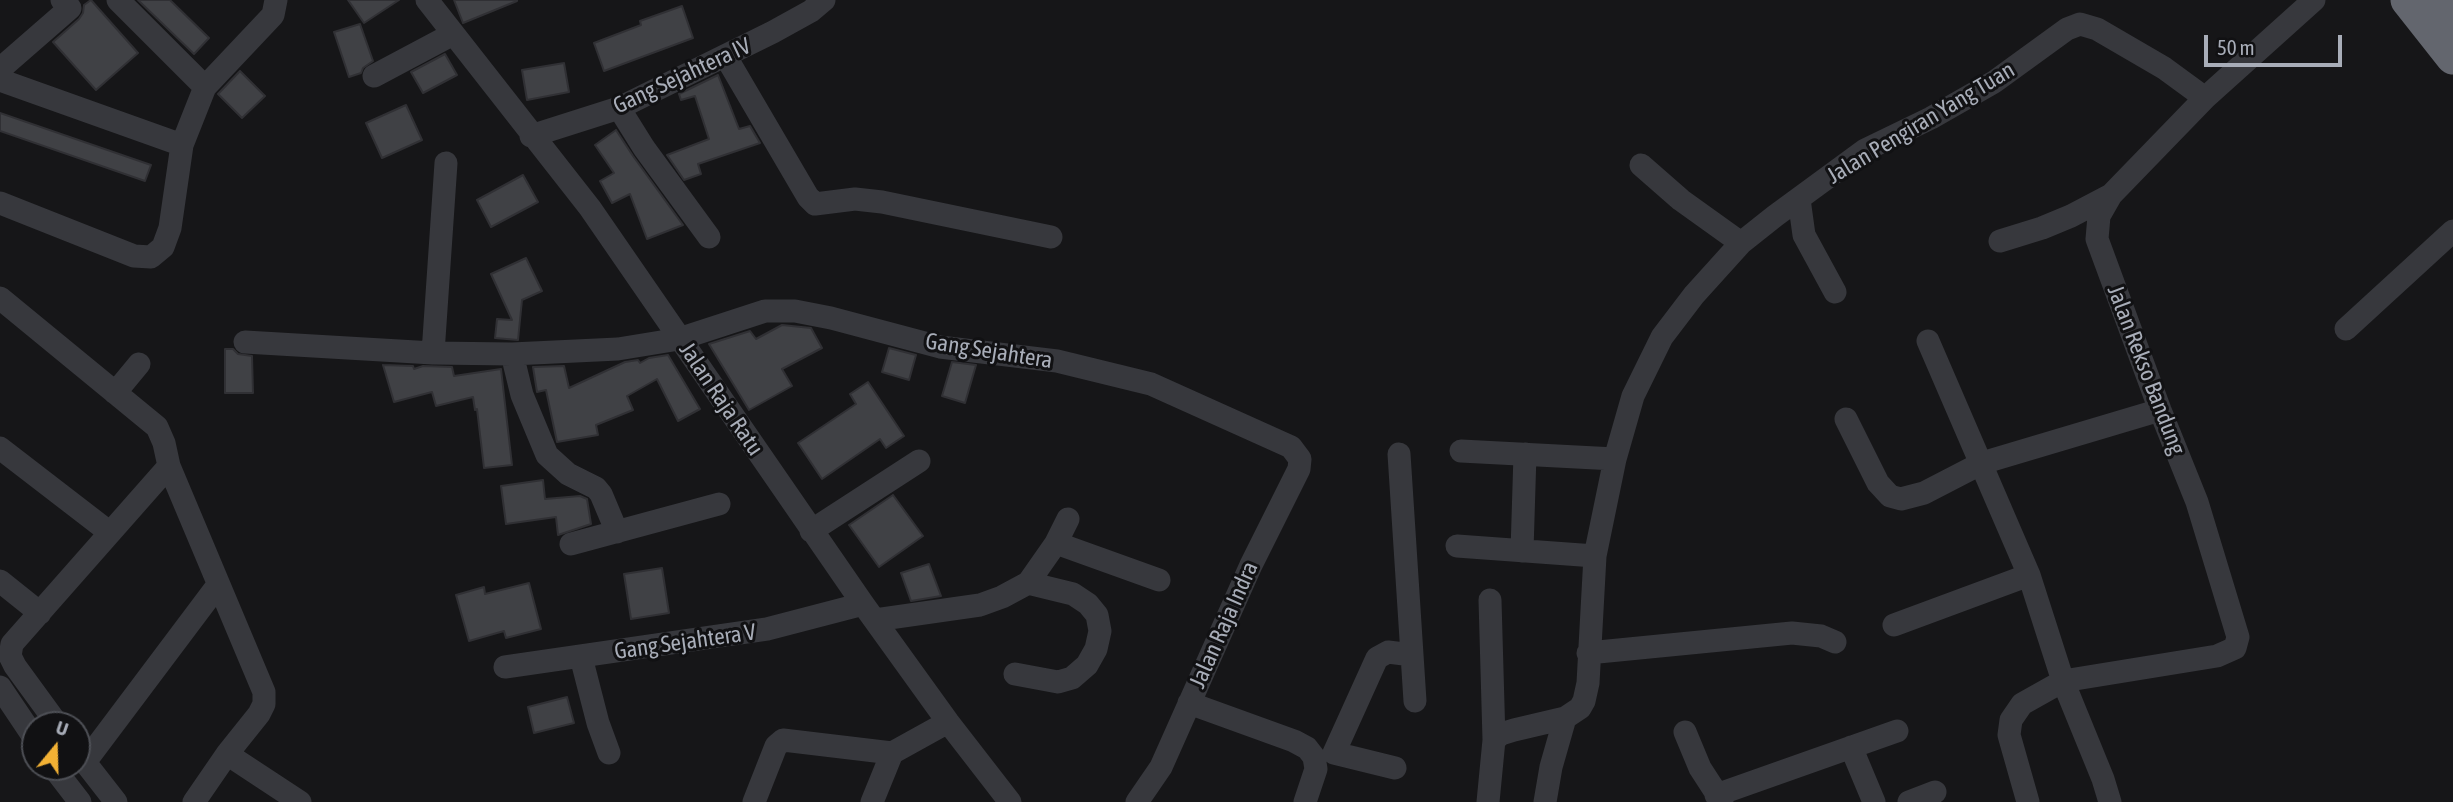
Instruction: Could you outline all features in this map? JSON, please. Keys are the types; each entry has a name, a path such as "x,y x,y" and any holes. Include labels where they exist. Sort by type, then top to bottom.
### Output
{"highway":[{"path":"2408,0 2453,57"},
{"path":"2440,0 2453,16"}],"street":[{"path":"118,0 205,87"},
{"path":"0,204 134,256 151,257 163,247 170,228 182,145 205,87 273,15 276,0"},
{"name":"Jalan Raja Ratu","path":"427,0 590,208 811,531 948,722 1010,802"},
{"name":"Gang Sejahtera IV","path":"531,136 619,108 726,57 811,12 824,0"},
{"name":"Jalan Rekso Bandung","path":"2063,681 2217,656 2235,648 2238,642 2237,631 2197,502 2097,239 2099,216 2111,195 2205,98 2314,0"},
{"path":"0,69 70,3"},
{"name":"Jalan Pengiran Yang Tuan","path":"1565,718 1580,708 1586,694 1595,556 1615,459 1633,396 1662,337 1693,295 1741,243 1866,150 1994,82 2067,29 2080,24 2097,30 2164,68 2205,98"},
{"path":"374,76 453,34"},
{"path":"726,57 808,197 815,204 855,200 882,202 1052,237"},
{"path":"0,80 182,145"},
{"path":"619,108 644,148 709,237"},
{"path":"433,353 446,163"},
{"path":"1642,165 1681,200 1741,243"},
{"path":"2000,241 2071,216 2111,195"},
{"path":"1799,199 1804,235 1835,292"},
{"path":"2346,330 2453,232"},
{"path":"0,298 157,427 169,466 264,692 264,704 259,714 194,802"},
{"name":"Gang Sejahtera","path":"246,342 433,353 512,354 618,349 679,339 765,311 795,312 831,318 940,346 1057,361 1151,384 1291,447"},
{"path":"1928,341 2029,575 2063,681 2110,802"},
{"path":"512,354 522,395 547,455 568,474 596,488 617,532"},
{"path":"115,393 139,364"},
{"path":"1846,419 1878,483 1890,496 1901,499 1924,494 1982,463 2160,410"},
{"name":"Jalan Raja Indra","path":"1137,802 1161,767 1251,565 1299,469 1300,459 1291,447"},
{"path":"0,448 109,532"},
{"path":"1461,451 1615,459"},
{"path":"1399,454 1415,701"},
{"path":"1522,551 1525,454"},
{"path":"811,531 919,461"},
{"path":"48,711 15,666 10,656 12,644 169,466"},
{"path":"571,544 719,505"},
{"path":"1015,674 1058,682 1072,678 1087,665 1096,649 1100,631 1097,615 1088,604 1073,594 1028,583 1056,543 1068,519"},
{"path":"1056,543 1159,580"},
{"path":"1457,546 1595,556"},
{"path":"1894,625 2029,575"},
{"path":"0,581 40,613"},
{"name":"Gang Sejahtera V","path":"505,667 869,612 980,605 1028,583"},
{"path":"91,745 218,586"},
{"path":"1488,802 1494,740 1490,600"},
{"path":"1588,653 1792,633 1821,636 1835,642"},
{"path":"1305,802 1316,769 1377,658 1388,652 1412,654"},
{"path":"581,657 598,723 609,753"},
{"path":"2028,802 2009,735 2011,720 2022,704 2063,681"},
{"path":"0,687 21,718"},
{"path":"1189,703 1294,741 1324,758 1395,768"},
{"path":"1494,740 1501,734 1536,723 1565,718 1551,767 1545,802"},
{"path":"754,802 776,747 783,740 892,752 948,722"},
{"path":"1685,732 1700,768 1719,798 1897,731"},
{"path":"1851,747 1874,802"},
{"path":"872,802 892,752"},
{"path":"227,754 300,802"},
{"path":"91,770 116,802"},
{"path":"64,781 80,802"},
{"path":"1909,802 1935,792"}],"building":[{"path":"91,0 138,53 96,90 53,42 79,19 84,5"},
{"path":"138,0 170,0 209,38 194,54"},
{"path":"348,0 399,0 364,23"},
{"path":"454,0 517,0 517,1 463,23"},
{"path":"682,6 693,38 604,71 594,43 641,25 640,21"},
{"path":"360,24 373,61 363,68 361,73 349,77 334,32"},
{"path":"445,54 457,75 423,93 411,72"},
{"path":"564,63 569,92 527,100 522,70"},
{"path":"240,71 265,96 242,118 218,94"},
{"path":"718,75 739,129 750,126 760,143 698,164 701,174 684,180 667,155 709,139 695,96 681,100 679,94"},
{"path":"406,105 422,140 382,158 366,123"},
{"path":"0,113 151,165 145,181 0,131"},
{"path":"616,130 683,225 647,239 630,194 612,203 600,181 614,173 595,145"},
{"path":"523,175 538,202 491,227 477,200"},
{"path":"526,258 542,291 522,300 518,340 495,338 497,319 512,320 491,274"},
{"path":"782,325 811,328 822,348 782,369 792,386 749,410 709,344 750,331 756,339"},
{"path":"889,348 916,355 909,380 882,372"},
{"path":"225,349 252,356 253,393 225,393"},
{"path":"668,355 700,409 678,421 657,379 627,396 633,410 596,425 598,435 557,442 546,390 537,392 533,367 564,366 569,388 625,362 638,360 640,363 649,358"},
{"path":"952,362 976,365 965,403 942,396"},
{"path":"383,365 413,366 414,369 423,366 452,367 454,376 501,369 512,465 484,468 477,409 475,410 473,397 436,406 432,392 394,402"},
{"path":"868,382 904,436 886,448 880,439 822,479 798,443 856,404 850,394"},
{"path":"543,480 545,499 580,496 587,499 591,524 558,535 556,517 506,524 501,486"},
{"path":"893,495 923,536 879,567 849,525"},
{"path":"929,564 941,596 911,601 901,573"},
{"path":"662,568 669,613 631,619 624,574"},
{"path":"529,583 541,629 506,638 504,631 469,641 456,595 484,587 485,594"},
{"path":"567,697 574,723 534,733 528,707"}]}
